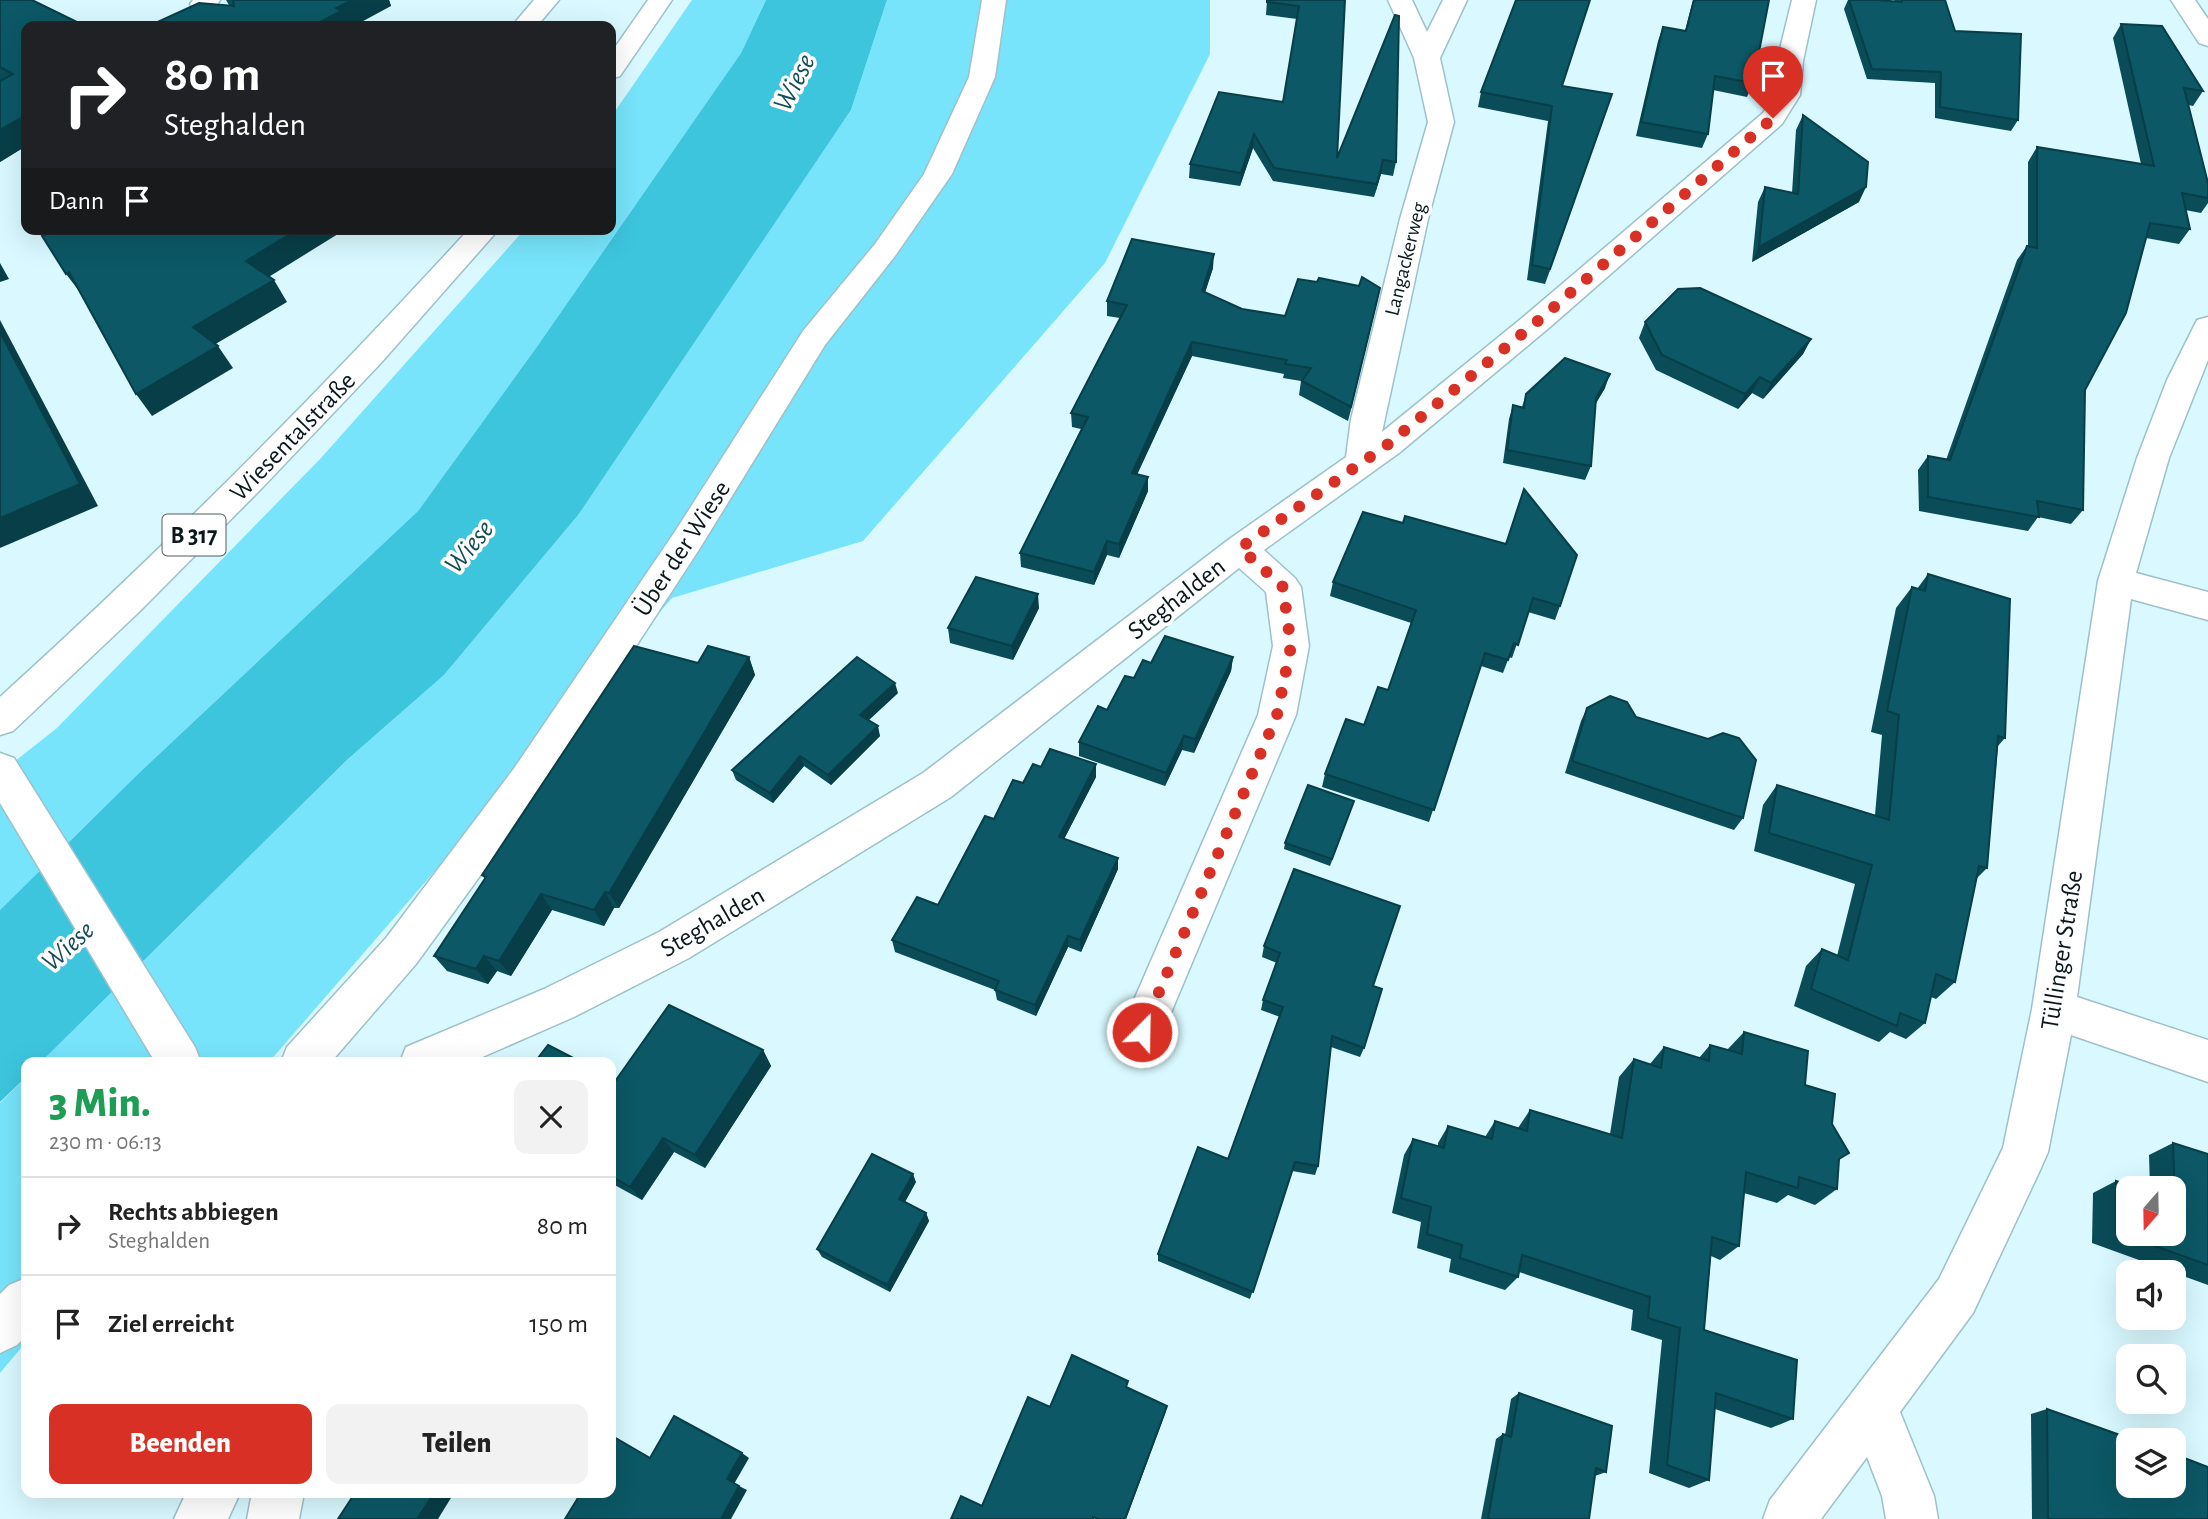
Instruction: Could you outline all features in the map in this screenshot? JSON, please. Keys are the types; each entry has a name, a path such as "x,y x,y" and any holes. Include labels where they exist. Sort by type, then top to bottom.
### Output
{"street":[{"path":"208,0 202,4 206,12 223,21"},
{"path":"528,21 547,0"},
{"path":"616,64 660,0"},
{"name":"Über der Wiese","path":"307,1057 401,951 529,778 688,539 814,338 885,250 938,174 982,77 994,0"},
{"name":"Langackerweg","path":"1362,462 1367,419 1407,245 1441,122 1427,58 1400,0"},
{"path":"1427,58 1455,0"},
{"name":"Steghalden","path":"434,1057 559,1003 674,945 937,785 1240,548 1387,445 1539,320 1773,118 1787,95 1790,61 1804,0"},
{"path":"2183,0 2208,38"},
{"name":"Wiesentalstraße","path":"0,720 151,579 309,420 479,235"},
{"name":"Tüllinger Straße","path":"1789,1519 1956,1296 2025,1152 2054,1009 2116,581 2153,458 2183,380 2208,327"},
{"path":"1142,1032 1277,715 1291,646 1283,587 1240,548"},
{"path":"2116,581 2208,606"},
{"path":"10,785 175,1054"},
{"path":"2054,1009 2208,1061"},
{"path":"0,1328 21,1308"},
{"path":"1873,1406 1908,1496 1912,1519"},
{"path":"200,1519 211,1498"},
{"path":"273,1519 277,1498"}],"shaded area":[{"path":"692,0 766,0 741,53 616,233 616,110"},
{"path":"887,0 1210,0 1210,54 1105,263 863,541 672,598 273,1057 46,1057 348,759 444,675 579,514 851,110"},
{"path":"520,235 615,235 418,511 139,773 0,910 0,773 57,728 321,458"},
{"path":"21,1082 21,1348 0,1373 0,1103"}],"water":[{"name":"Wiese","path":"766,0 887,0 851,110 579,514 444,675 348,759 46,1057 21,1057 21,1082 0,1102 0,910 139,773 418,511 616,235 741,53"}],"building":[{"path":"0,0 32,0 75,21 21,21 21,118 0,130 0,81 13,74 0,67"},
{"path":"233,0 352,0 336,8 341,11 322,21 160,21 199,3 234,6"},
{"path":"1267,0 1345,0 1337,158 1395,15 1399,16 1396,162 1383,160 1377,184 1274,168 1254,134 1241,173 1190,164 1219,92 1283,102 1299,6"},
{"path":"1516,0 1590,0 1562,86 1612,94 1550,269 1532,265 1552,106 1481,92"},
{"path":"1694,0 1769,0 1753,83 1715,76 1708,134 1641,122 1663,27 1686,31"},
{"path":"1849,0 1945,0 1955,31 2021,34 2018,120 1940,107 1941,72 1872,69"},
{"path":"2121,24 2162,26 2203,91 2184,88 2208,183 2208,198 2182,193 2190,229 2150,223 2126,313 2085,390 2083,510 2037,501 2039,517 1928,497 1928,456 1950,460 2027,246 2037,248 2037,147 2154,166"},
{"path":"1803,115 1868,162 1866,187 1759,247 1765,187 1798,194"},
{"path":"288,235 246,261 274,280 193,327 218,346 136,394 69,272 66,274 42,236"},
{"path":"1132,239 1214,254 1202,291 1242,309 1285,316 1298,279 1317,282 1319,278 1359,286 1362,277 1380,288 1351,407 1302,381 1311,368 1285,364 1287,360 1192,342 1132,473 1148,477 1119,544 1107,541 1094,572 1020,553 1088,417 1071,413 1127,305 1107,301"},
{"path":"1700,288 1811,339 1771,383 1760,377 1745,394 1662,355 1645,322 1678,289"},
{"path":"0,332 80,484 0,518"},
{"path":"1565,358 1610,374 1596,398 1591,466 1507,450 1513,405 1524,408 1526,394"},
{"path":"1524,489 1577,555 1560,606 1533,598 1518,645 1514,643 1508,660 1485,653 1434,810 1325,774 1346,719 1364,725 1378,687 1388,690 1416,610 1333,582 1363,512 1403,523 1405,516 1506,544"},
{"path":"1928,574 2010,599 2005,738 1998,736 1987,868 1979,866 1955,982 1936,974 1925,1023 1900,1013 1897,1026 1811,989 1822,949 1848,960 1872,865 1769,833 1777,785 1889,820 1899,715 1887,711 1912,587 1925,591"},
{"path":"976,577 1038,594 1012,646 948,628"},
{"path":"1165,636 1233,657 1195,739 1184,736 1166,773 1079,742 1098,706 1107,710 1125,676 1134,678 1143,660 1151,663"},
{"path":"634,646 698,663 708,646 749,657 609,893 605,892 594,910 541,894 499,961 484,956 476,969 434,956 486,877 482,875"},
{"path":"857,657 895,683 860,715 878,726 828,775 800,756 770,793 732,770"},
{"path":"1610,696 1627,702 1636,717 1708,739 1723,733 1739,738 1756,760 1743,818 1572,761 1587,708"},
{"path":"1050,749 1096,764 1059,837 1118,858 1080,940 1068,936 1035,1005 995,990 999,981 892,940 917,897 938,905 985,816 994,819 1013,780 1023,783 1033,764 1041,767"},
{"path":"1308,785 1354,801 1332,859 1285,843"},
{"path":"1294,869 1400,906 1373,986 1382,989 1364,1048 1332,1036 1318,1166 1295,1162 1253,1292 1158,1254 1198,1147 1228,1159 1283,1007 1263,1000 1280,953 1264,946"},
{"path":"669,1005 763,1050 695,1155 663,1138 630,1187 616,1179 616,1080"},
{"path":"1744,1032 1808,1051 1805,1085 1835,1094 1832,1124 1849,1153 1839,1159 1837,1189 1799,1177 1798,1188 1746,1172 1739,1246 1712,1237 1704,1330 1797,1360 1793,1419 1716,1393 1709,1480 1667,1465 1680,1328 1648,1318 1650,1297 1522,1255 1518,1277 1460,1258 1462,1245 1427,1234 1431,1207 1401,1198 1413,1139 1444,1148 1448,1126 1492,1139 1495,1121 1527,1131 1530,1110 1622,1138 1634,1059 1661,1068 1664,1047 1709,1061 1710,1045 1742,1054"},
{"path":"548,1045 571,1057 539,1057"},
{"path":"2173,1143 2208,1154 2208,1265 2155,1246 2186,1246 2186,1176 2174,1176"},
{"path":"872,1154 913,1174 899,1199 926,1213 887,1285 817,1249"},
{"path":"1072,1355 1128,1381 1126,1387 1167,1406 1125,1519 951,1519 961,1496 982,1506 1028,1397 1050,1407"},
{"path":"1519,1393 1612,1426 1606,1472 1596,1468 1589,1519 1488,1519 1503,1434 1511,1437"},
{"path":"2047,1409 2116,1434 2116,1498 2186,1498 2186,1459 2208,1467 2208,1519 2048,1519"},
{"path":"674,1416 742,1453 727,1479 739,1486 721,1519 565,1519 578,1498 616,1498 616,1438 650,1458"},
{"path":"352,1498 431,1498 417,1519 338,1519"}],"route":[{"path":"1142,1032 1277,715 1291,646 1283,587 1240,548 1387,445 1539,320 1773,118"}]}
